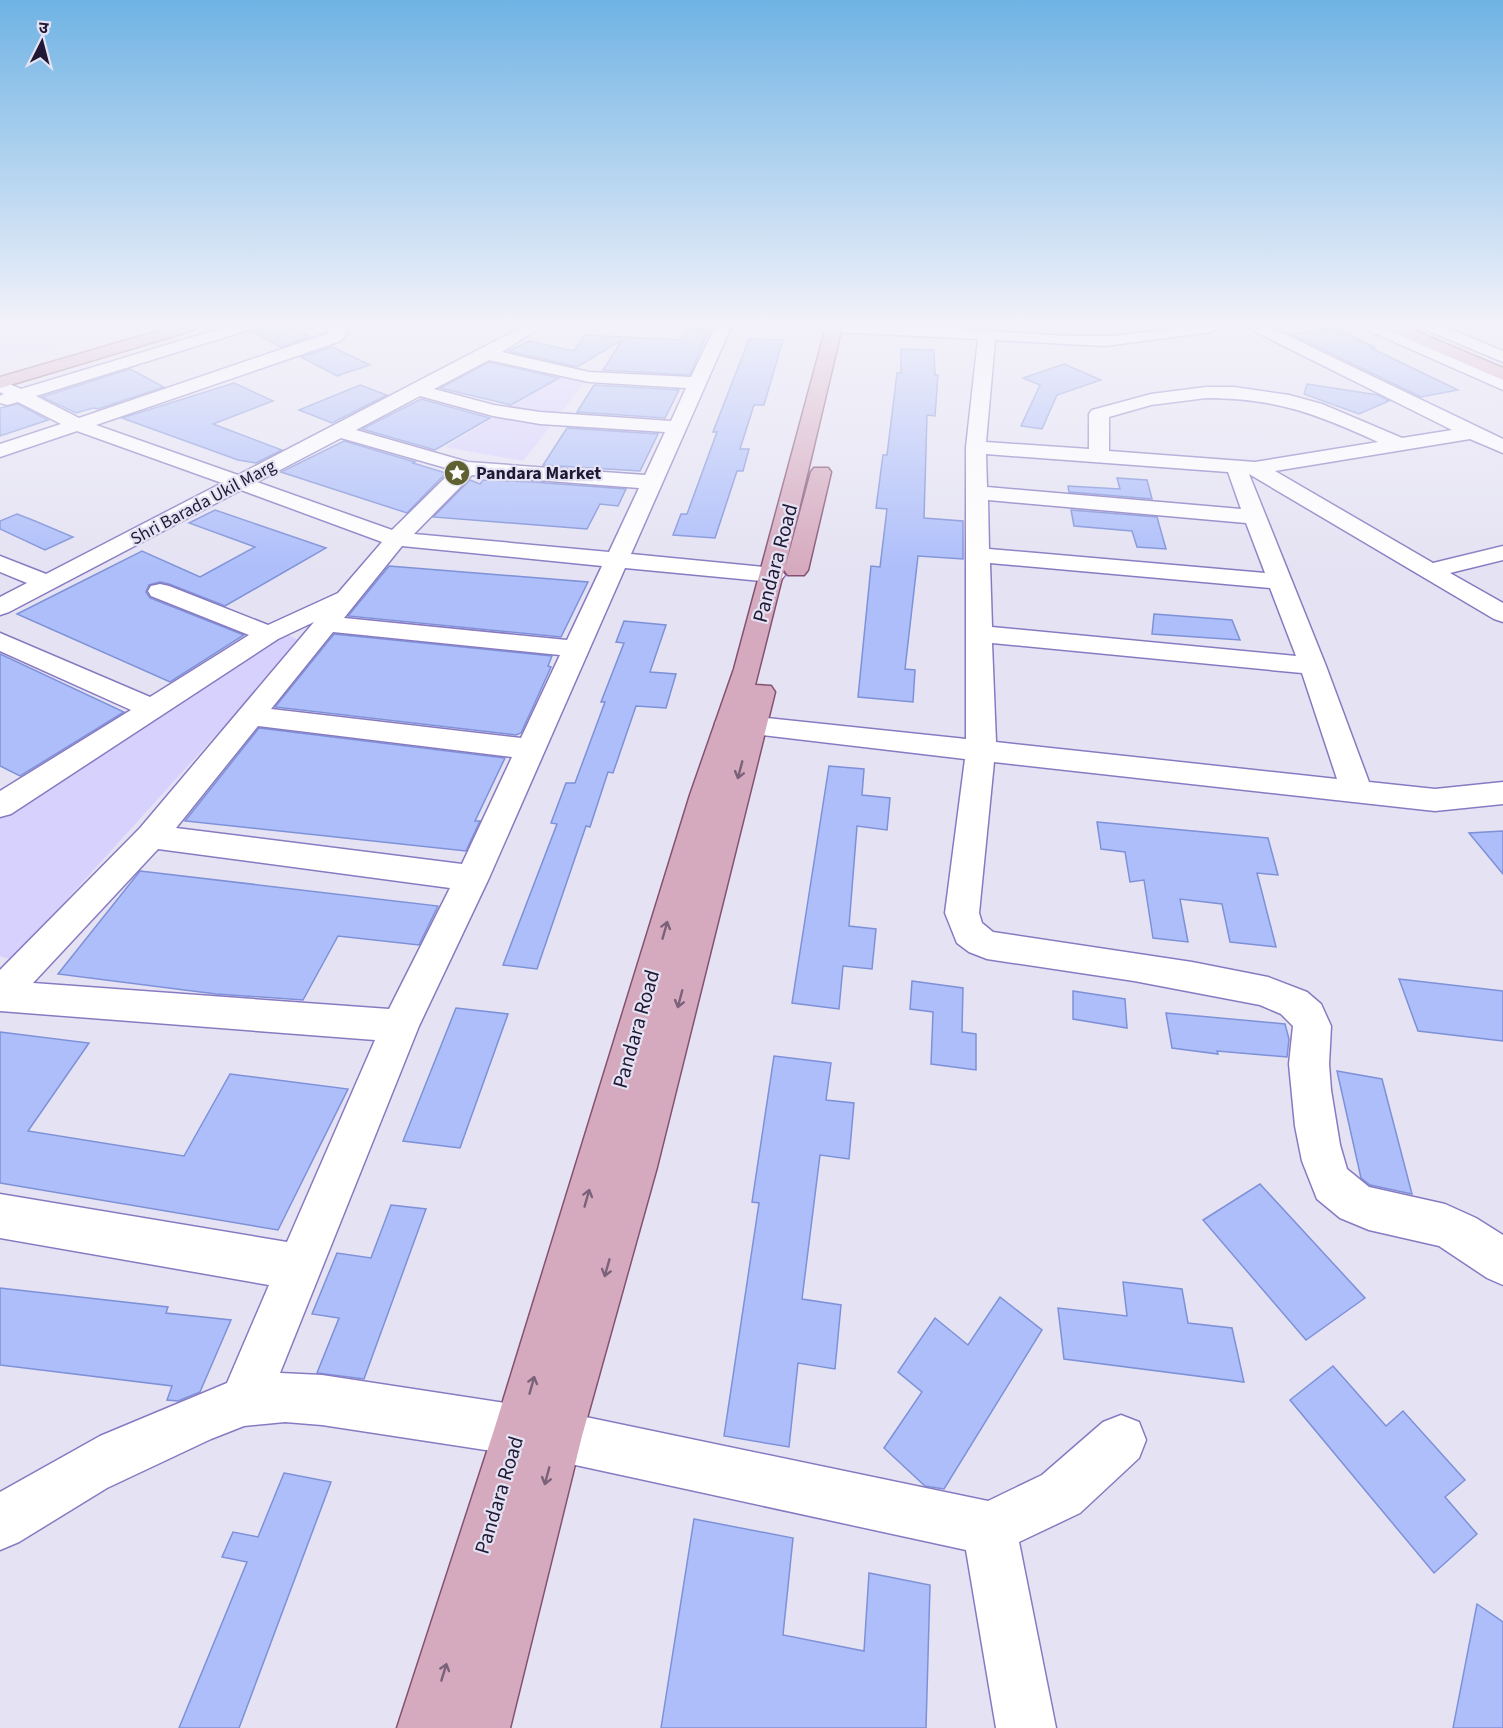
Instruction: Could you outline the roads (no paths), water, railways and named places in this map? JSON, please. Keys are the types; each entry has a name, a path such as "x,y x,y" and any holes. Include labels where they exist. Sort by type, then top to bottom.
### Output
{"main road":[{"name":"Pandara Road","path":"741,724 772,575 821,408"},
{"name":"Pandara Road","path":"480,1728 538,1433 705,795 741,724 810,521 830,408"},
{"name":"Pandara Road","path":"427,1728 538,1433"}],"street":[{"path":"40,408 76,424 238,484 396,539 772,575"},
{"path":"0,451 125,408"},
{"name":"Shri Barada Ukil Marg","path":"0,607 384,408"},
{"path":"484,408 532,417 675,427"},
{"path":"244,1401 400,1026 472,878 684,408"},
{"path":"980,408 976,447 981,749 962,913 964,927 971,938 987,945 1180,973 1284,997 1306,1011 1311,1020 1313,1032 1309,1061 1311,1087 1325,1168 1331,1183 1343,1195 1372,1209 1435,1222 1453,1229 1503,1262"},
{"path":"1099,456 1099,414 1117,408"},
{"path":"1314,408 1400,444"},
{"path":"1424,408 1503,447"},
{"path":"338,431 467,468 650,482"},
{"path":"976,447 1246,467 1474,432"},
{"path":"1246,467 1254,517 1313,666 1357,792"},
{"path":"1246,467 1503,615"},
{"path":"0,995 151,836 250,716 326,617 354,591 396,539 467,468"},
{"path":"977,493 1254,517"},
{"path":"1429,571 1503,553"},
{"path":"978,555 1279,581"},
{"path":"0,563 47,583"},
{"path":"160,591 259,631"},
{"path":"0,806 151,708 259,631 326,617 574,650"},
{"path":"980,634 1313,666"},
{"path":"0,641 151,708"},
{"path":"250,716 530,748"},
{"path":"741,724 1436,800 1503,793"},
{"path":"151,836 472,878"},
{"path":"0,995 400,1026"},
{"path":"0,1216 298,1267"},
{"path":"0,1524 56,1486 121,1451 182,1424 244,1401 285,1397 322,1400 538,1433 988,1528 1061,1494 1121,1440"},
{"path":"988,1528 1026,1728"}],"place":[{"name":"Pandara Market","path":"457,473"}]}
